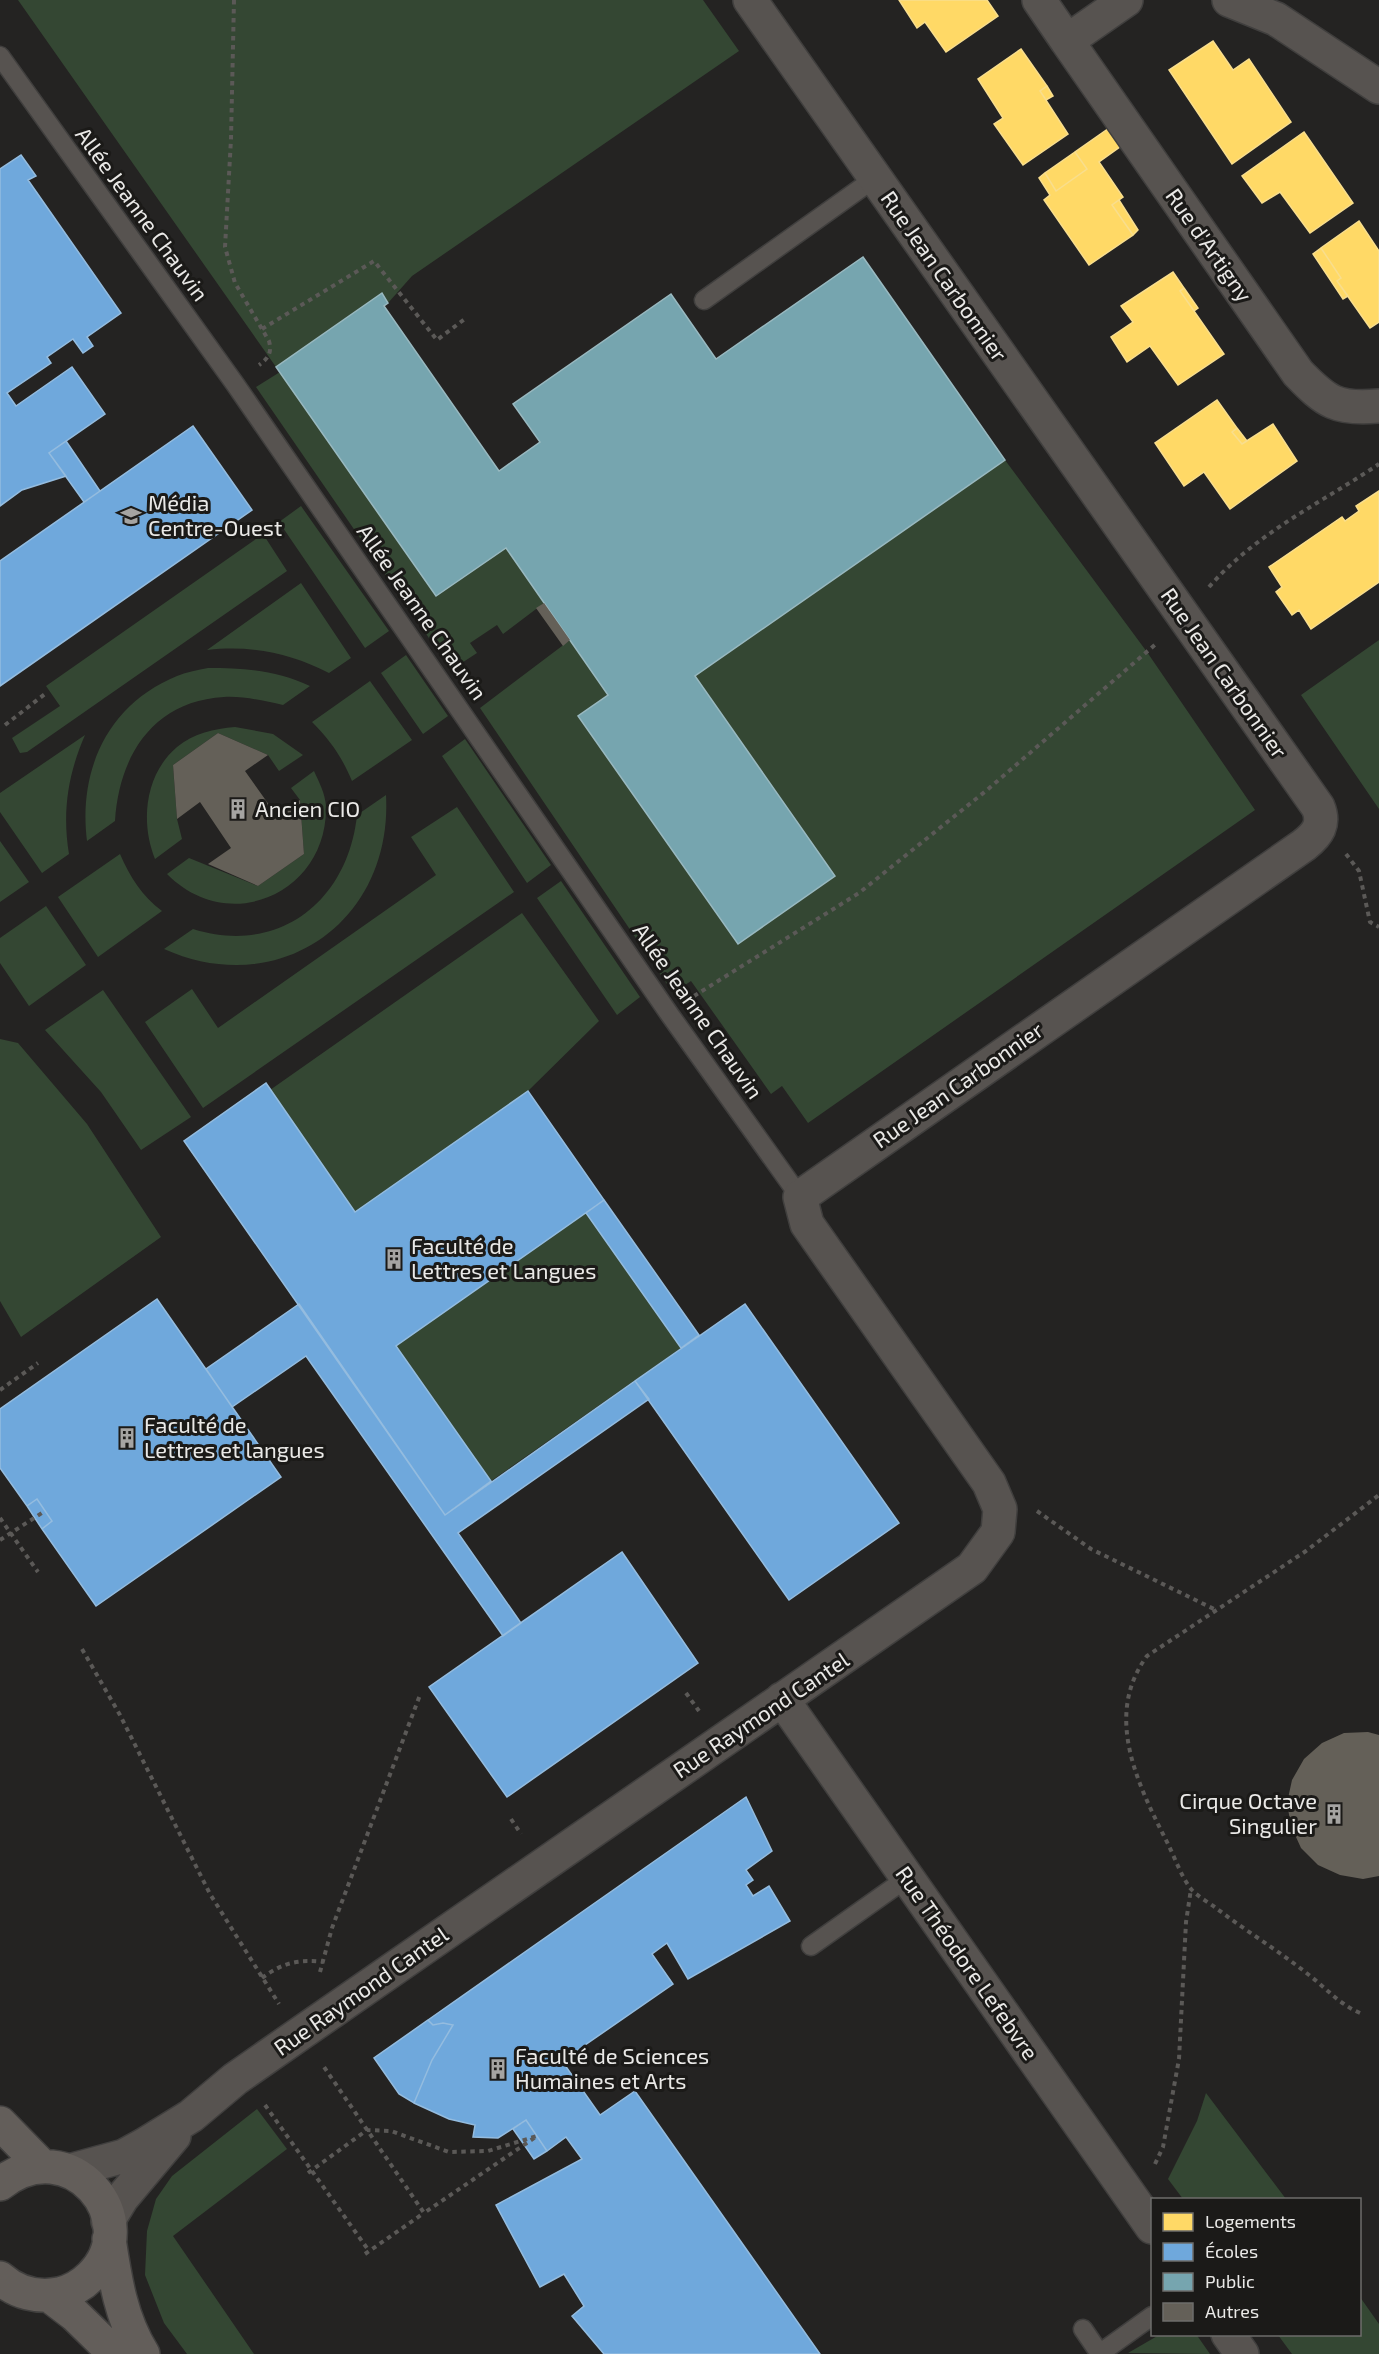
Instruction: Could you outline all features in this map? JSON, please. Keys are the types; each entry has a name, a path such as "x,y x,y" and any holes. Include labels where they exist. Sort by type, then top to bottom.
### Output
{"main road":[{"path":"0,2123 56,2168 93,2188 105,2209 115,2280 128,2325 142,2354"},
{"path":"0,2184 15,2173 31,2167 56,2168"},
{"path":"3,2283 22,2292 50,2295 74,2289 89,2277 102,2261 109,2229"},
{"path":"50,2295 75,2315 115,2354"}],"street":[{"name":"Rue Jean Carbonnier","path":"750,0 1318,807 1321,823 1317,833 1304,845 800,1197"},
{"name":"Rue d'Artigny","path":"1039,0 1298,373 1318,394 1332,402 1347,406 1379,406"},
{"path":"1067,41 1126,0"},
{"path":"1229,0 1276,19 1379,87"},
{"name":"Rue Raymond Cantel","path":"56,2168 124,2156 191,2116 235,2079 291,2039 972,1568 984,1554 998,1532 1000,1509 989,1483 807,1224 800,1197"},
{"name":"Rue Théodore Lefebvre","path":"782,1700 1151,2226"},
{"name":"Rue Raymond Cantel","path":"109,2229 122,2198 191,2116"},
{"path":"1229,2336 1242,2354"}],"lane":[{"name":"Allée Jeanne Chauvin","path":"0,56 235,384 670,1016 800,1197"},
{"path":"704,300 875,178"},
{"path":"811,1946 907,1878"},
{"path":"1083,2329 1100,2354 1151,2317"}],"path":[{"path":"234,0 231,139 225,247 235,283 269,341 271,349 269,356 235,384"},
{"path":"262,329 374,261 437,340 466,318"},
{"path":"670,1016 698,992 859,893 987,790 1147,652 1184,617 1224,570 1277,526 1345,487 1379,464"},
{"path":"5,725 45,694"},
{"path":"1321,823 1359,871 1370,922 1379,927"},
{"path":"0,1390 38,1363"},
{"path":"982,1473 1091,1549 1217,1611"},
{"path":"1360,2013 1336,1999 1308,1975 1191,1889 1151,1811 1131,1756 1126,1732 1130,1687 1137,1670 1147,1656 1306,1551 1379,1495"},
{"path":"0,1540 45,1511"},
{"path":"0,1518 38,1572"},
{"path":"82,1649 120,1715 210,1894 278,2002"},
{"path":"320,1973 332,1928 420,1695"},
{"path":"1125,2187 1156,2163 1163,2147 1179,2060 1186,1922 1191,1889"},
{"path":"262,1978 278,1966 292,1961 322,1962"},
{"path":"318,2059 424,2213"},
{"path":"262,2100 310,2171 367,2253 537,2136 488,2151 449,2152 391,2131 367,2130 310,2171"}],"green space":[{"path":"18,0 703,0 739,51 412,276 388,303 382,294 276,367"},
{"path":"280,372 436,596 506,548 544,603 503,634 497,625 470,643 477,653 451,670 256,387"},
{"path":"1005,460 1147,652 1255,810 808,1123 782,1086 771,1094 691,981 673,993 480,708 570,640 608,695 578,716 738,944 835,876 695,676"},
{"path":"301,506 389,631 365,648 279,522"},
{"path":"263,534 287,571 27,752 20,753 12,738 60,706 46,686"},
{"path":"301,583 351,658 329,673 300,660 270,652 239,649 207,650"},
{"path":"1379,640 1379,809 1301,695"},
{"path":"406,655 448,716 423,734 381,673"},
{"path":"208,668 260,671 285,676 310,686 283,705 247,698 224,697 199,701 178,709 159,721 144,736 133,754 118,797 115,821 87,841 85,815 93,765 103,742 116,722 153,688 192,671"},
{"path":"370,681 412,740 352,781 335,749 312,722"},
{"path":"235,727 273,734 303,755 279,771 268,755 218,733 173,765 177,819 182,839 155,859 150,845 147,814 148,799 158,771 166,758 190,738"},
{"path":"85,735 74,764 68,793 66,823 69,854 42,873 0,812 0,793"},
{"path":"465,739 551,865 527,883 442,756"},
{"path":"314,771 322,788 326,806 322,836 311,862 293,882 270,896 245,903 218,902 192,893 167,874 189,858 258,886 304,854 300,800 291,788"},
{"path":"386,795 383,840 371,880 349,913 321,939 287,956 249,965 207,962 164,949 193,929 224,935 254,935 280,927 304,914 324,896 340,873 351,846 357,815"},
{"path":"457,807 514,892 203,1108 145,1022 192,989 218,1028 436,875 411,837"},
{"path":"0,841 29,882 0,902"},
{"path":"120,854 137,886 162,911 98,957 58,897"},
{"path":"561,881 640,997 617,1015 537,898"},
{"path":"46,906 86,965 29,1006 0,963 0,938"},
{"path":"522,913 599,1021 528,1091 355,1212 270,1090"},
{"path":"103,990 191,1117 141,1150 101,1092 45,1030"},
{"path":"0,1039 18,1043 87,1124 161,1237 21,1337 0,1301"},
{"path":"586,1213 681,1348 491,1481 396,1346"},
{"path":"1206,2093 1285,2198 1182,2198 1168,2179 1197,2121"},
{"path":"257,2109 287,2149 173,2236 254,2354 187,2354 164,2323 145,2275 147,2231 156,2199 172,2176"},
{"path":"1361,2298 1379,2324 1379,2354 1292,2354 1279,2336 1361,2336"},
{"path":"1157,2336 1197,2336 1210,2354 1128,2353"}],"building: Logements":[{"path":"899,0 987,0 998,16 946,52 925,22 917,28"},
{"path":"1213,41 1233,70 1249,59 1291,122 1232,164 1169,70"},
{"path":"1021,49 1047,86 1040,91 1068,134 1023,165 994,124 1003,118 978,79"},
{"path":"1047,86 1053,96 1046,100 1040,91"},
{"path":"1112,126 1124,144 1099,162 1123,197 1112,205 1133,235 1089,265 1044,200 1050,195 1039,178 1045,173 1056,191 1087,169 1075,152"},
{"path":"1304,132 1353,203 1310,233 1280,192 1262,203 1242,176"},
{"path":"1075,152 1087,169 1056,191 1045,173"},
{"path":"1119,200 1138,230 1133,235 1112,205"},
{"path":"1359,221 1379,251 1379,322 1370,328 1337,281 1341,278 1321,248"},
{"path":"1321,248 1341,278 1337,281 1348,296 1343,299 1313,254"},
{"path":"1173,272 1184,288 1180,291 1224,354 1178,385 1150,346 1127,362 1111,337 1133,322 1121,306"},
{"path":"1184,288 1198,308 1194,311 1180,291"},
{"path":"1217,400 1237,428 1232,432 1242,444 1273,424 1297,461 1230,509 1204,472 1184,486 1155,443"},
{"path":"1237,428 1247,441 1242,444 1232,432"},
{"path":"1379,491 1379,582 1311,629 1299,610 1292,615 1276,592 1282,587 1269,567 1342,517 1345,521 1359,511 1356,506"}],"building: Écoles":[{"path":"21,155 36,176 28,180 121,313 87,337 93,346 83,353 73,339 47,357 51,363 7,393 16,406 72,367 105,414 49,453 66,476 22,490 0,506 0,169"},
{"path":"193,426 252,510 0,686 0,561"},
{"path":"66,441 100,491 84,502 49,453"},
{"name":"Faculté de Lettres et Langues","path":"266,1083 355,1212 528,1091 604,1200 396,1346 491,1481 445,1515 184,1141"},
{"name":"Faculté de Lettres et langues","path":"604,1200 699,1335 681,1348 586,1213"},
{"name":"Faculté de Lettres et langues","path":"157,1299 281,1477 96,1606 42,1529 52,1521 37,1499 27,1506 0,1468 0,1409"},
{"name":"Faculté de Lettres et langues","path":"299,1304 445,1515 635,1381 649,1399 458,1533 521,1623 503,1636 306,1356 232,1407 206,1369"},
{"path":"745,1304 899,1523 789,1600 635,1381"},
{"path":"37,1499 52,1521 42,1529 27,1506"},
{"path":"622,1552 698,1663 507,1797 429,1687"},
{"name":"Faculté de Sciences Humaines et Arts","path":"746,1797 772,1851 746,1870 753,1880 746,1885 753,1896 769,1886 790,1921 688,1979 667,1943 652,1954 673,1984 562,2061 600,2115 635,2091 820,2354 604,2354 572,2316 584,2306 564,2274 540,2287 496,2205 582,2159 566,2137 547,2151 526,2120 498,2138 473,2137 475,2125 449,2119 414,2103 432,2060 453,2025 443,2023 433,2025 428,2020"},
{"path":"428,2020 433,2025 443,2023 453,2025 432,2060 414,2103 399,2094 374,2058"},
{"path":"526,2120 547,2151 534,2159 513,2129"}],"building: Public":[{"path":"863,257 1005,460 695,676 835,876 738,944 578,716 608,695 506,548 436,596 276,367 382,293 388,303 384,306 499,471 540,442 513,404 671,294 716,359"}],"building: Autres":[{"path":"544,603 570,640 563,646 536,608"},
{"name":"Ancien CIO","path":"218,733 268,755 245,771 277,816 300,800 304,854 258,886 208,864 231,848 200,802 177,819 173,765"},
{"name":"Cirque Octave Singulier","path":"1368,1732 1379,1735 1379,1876 1363,1879 1340,1875 1318,1865 1301,1848 1291,1826 1287,1803 1292,1780 1304,1759 1322,1743 1344,1733"}],"place":[{"name":"Média Centre-Ouest","path":"131,516"},
{"name":"Ancien CIO","path":"238,809"},
{"name":"Faculté de Lettres et Langues","path":"394,1259"},
{"name":"Faculté de Lettres et langues","path":"127,1438"},
{"name":"Cirque Octave Singulier","path":"1334,1814"},
{"name":"Faculté de Sciences Humaines et Arts","path":"498,2069"}]}
